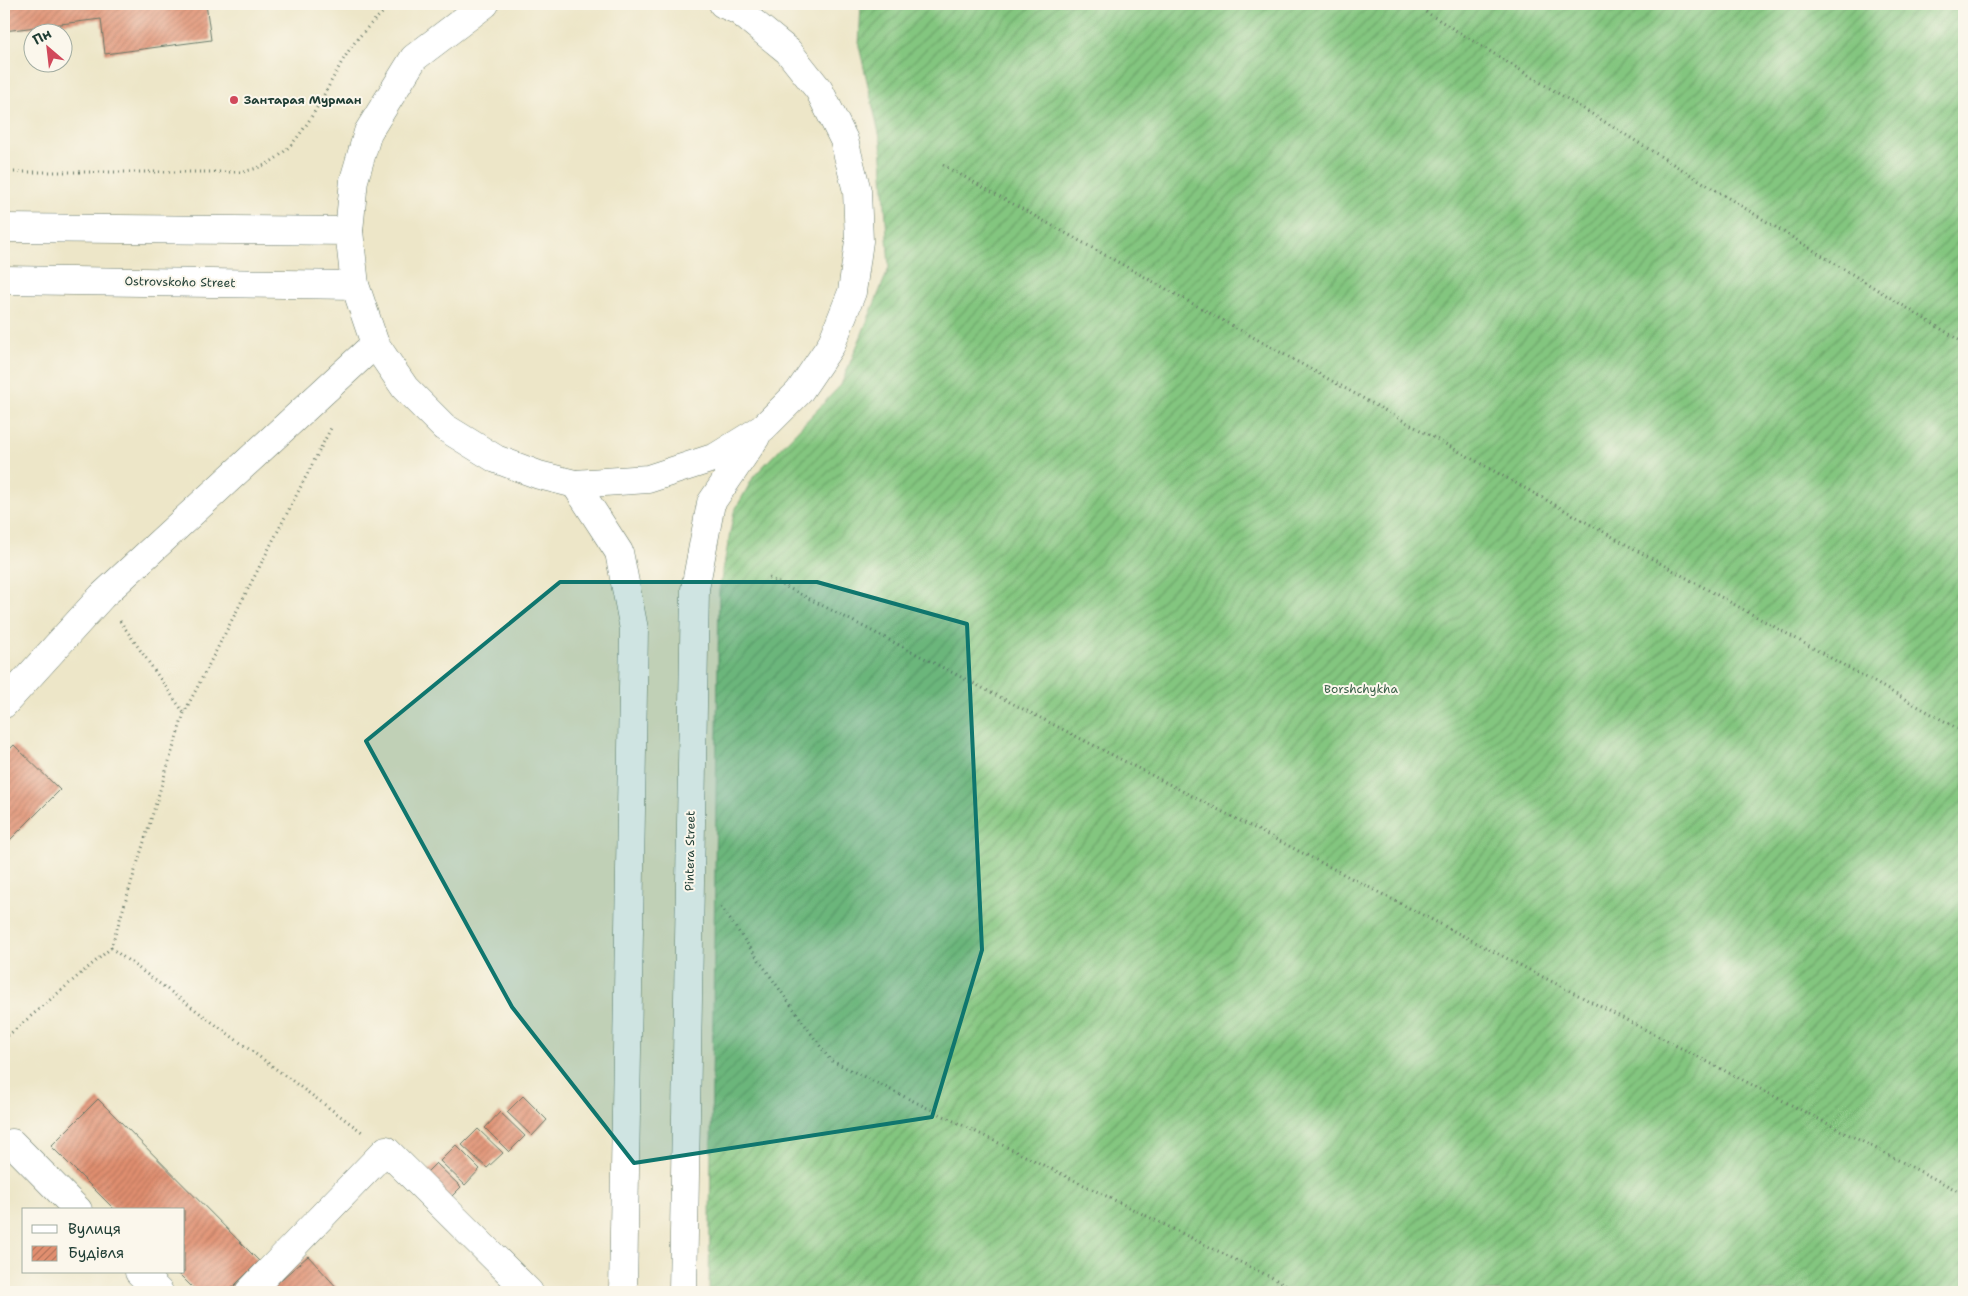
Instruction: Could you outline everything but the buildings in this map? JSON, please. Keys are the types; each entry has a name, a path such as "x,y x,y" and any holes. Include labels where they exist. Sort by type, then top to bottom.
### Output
{"street":[{"path":"485,4 414,58 368,132 354,180 349,231 355,286 375,344 405,388 444,427 496,459 539,475 575,484 648,479 716,457 762,428 799,392 831,345 852,292 859,241 857,191 844,140 819,90 788,51 739,11 723,4"},
{"path":"4,228 349,231"},
{"name":"Ostrovskoho Street","path":"4,280 355,286"},
{"path":"4,704 102,596 375,344"},
{"name":"Pintera Street","path":"683,1292 695,589 711,502 762,428"},
{"path":"575,484 618,552 634,629 623,1292"},
{"path":"12,1143 76,1208"},
{"path":"250,1292 386,1150 528,1292"},
{"path":"141,1274 159,1292"}],"path":[{"path":"4,172 243,172 265,165 288,147 309,121 355,43 383,12 393,4"},
{"path":"1413,4 1964,344"},
{"path":"943,165 1964,732"},
{"path":"4,1039 110,948 184,713 334,423"},
{"path":"769,578 1964,1194"},
{"path":"102,596 184,713"},
{"path":"718,903 830,1060 1301,1292"},
{"path":"110,948 386,1150"}],"highlighted area":[{"path":"560,582 817,582 967,624 982,950 932,1117 634,1163 512,1007 366,741"}],"green space":[{"name":"Borshchykha","path":"861,4 1964,4 1964,1292 709,1292 719,591 734,512 754,476 841,385 889,268 881,142 859,46"}],"place":[{"name":"Зантарая Мурман","path":"234,100"}]}
